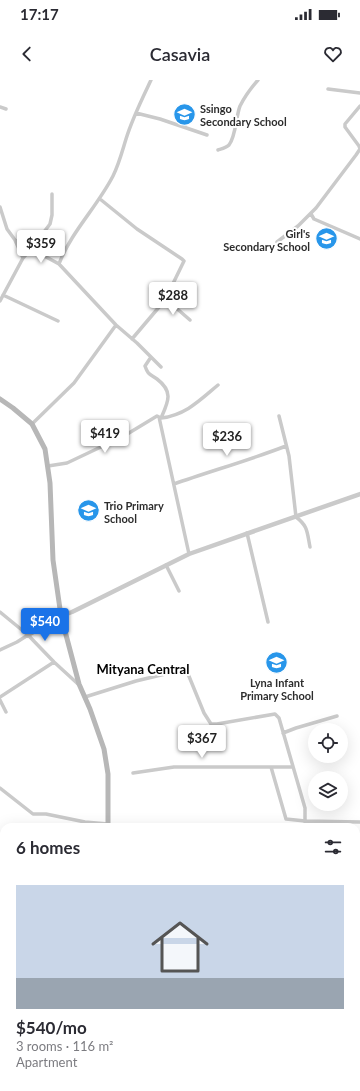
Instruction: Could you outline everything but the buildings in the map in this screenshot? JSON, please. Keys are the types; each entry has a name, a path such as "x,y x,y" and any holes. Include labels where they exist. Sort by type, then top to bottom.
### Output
{"main road":[{"path":"0,399 32,424 45,449 50,483 54,560 61,616 79,684 98,729 104,749 108,774 108,823"}],"street":[{"path":"59,264 70,242 100,199 114,174 136,113 151,80"},
{"path":"218,150 229,144 233,137 237,113 249,91 258,80"},
{"path":"328,89 360,93"},
{"path":"277,242 298,226 310,214 325,197 356,155 360,147 344,126 360,106"},
{"path":"0,107 6,109"},
{"path":"136,113 160,119 207,135"},
{"path":"0,301 22,258 31,249 50,224 52,215 52,194"},
{"path":"100,199 137,229 182,259 184,262 165,300 132,339"},
{"path":"0,207 7,229 15,240 22,258"},
{"path":"310,214 314,219 360,239"},
{"path":"15,240 59,264 116,325 161,367"},
{"path":"3,295 58,321"},
{"path":"165,300 190,320"},
{"path":"32,424 74,383 116,325"},
{"path":"151,357 145,366 148,374 158,380 169,394 167,403 160,418 188,554"},
{"path":"48,466 67,463 124,436 157,416 160,418 183,412 192,407 218,384"},
{"path":"280,416 289,456 296,517 304,523 310,547"},
{"path":"174,484 286,446"},
{"path":"0,650 17,642 61,616 72,612 188,554 360,494"},
{"path":"247,533 268,622"},
{"path":"166,565 179,591"},
{"path":"0,612 28,635 54,662 79,684"},
{"path":"0,696 54,662"},
{"path":"85,697 136,681 186,669 204,713 211,724 275,714 279,718 305,808 305,821"},
{"path":"0,700 6,712"},
{"path":"283,733 337,716"},
{"path":"133,773 174,767 293,767"},
{"path":"271,767 286,819 305,821 360,822"},
{"path":"0,788 34,814 46,814 93,823"}],"place":[{"name":"Ssingo Secondary School","path":"185,114"},
{"name":"Girl's Secondary School","path":"326,239"},
{"name":"Trio Primary School","path":"89,511"},
{"name":"Lyna Infant Primary School","path":"277,662"}],"district":[{"name":"Mityana Central","path":"143,669"}]}
